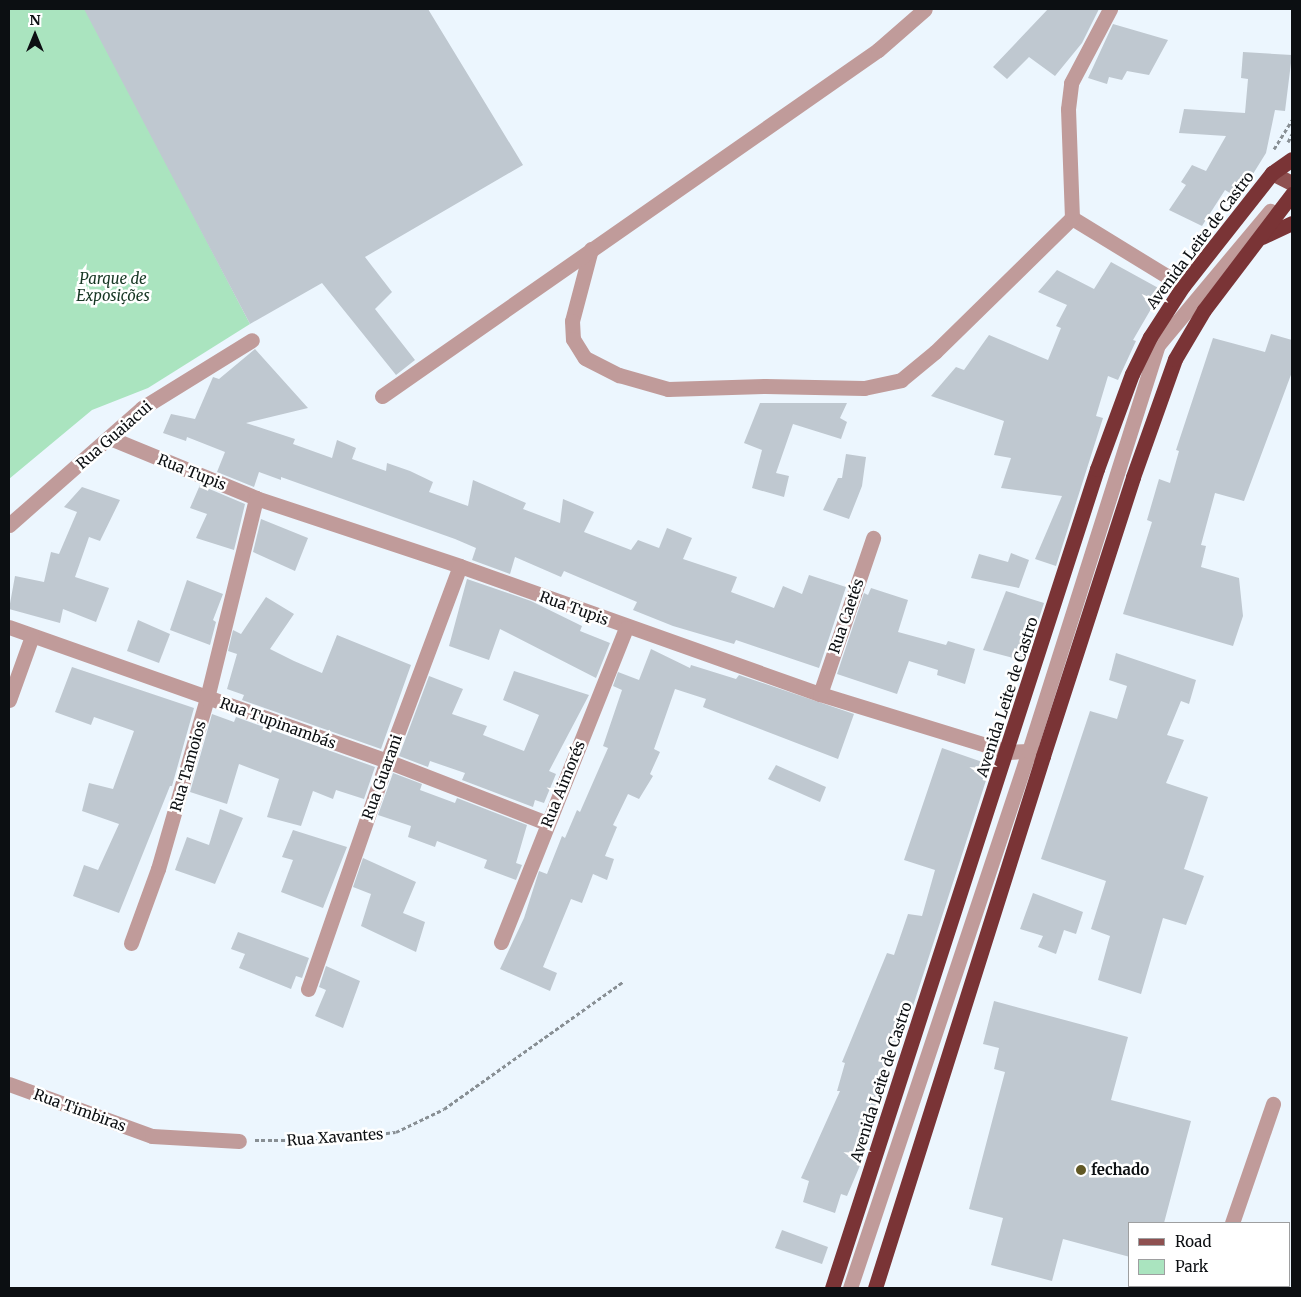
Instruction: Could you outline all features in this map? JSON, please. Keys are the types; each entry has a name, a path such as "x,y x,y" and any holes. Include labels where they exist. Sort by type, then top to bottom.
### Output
{"highway":[{"name":"Avenida Leite de Castro","path":"832,1288 1008,752 1097,469 1129,382 1150,337 1183,286 1272,173 1292,159"},
{"path":"875,1288 1036,753 1175,360 1204,310 1292,194"},
{"path":"1261,237 1292,224"}],"main road":[{"path":"1272,173 1292,183"}],"street":[{"path":"382,396 878,50 925,9"},
{"path":"592,249 572,321 573,339 585,358 619,375 668,389 765,386 864,388 901,380 936,352 1072,218 1068,109 1070,83 1110,9"},
{"path":"850,1288 1036,753 1158,345 1270,211"},
{"path":"1072,218 1183,286"},
{"name":"Rua Guaiacui","path":"9,525 142,408 252,340"},
{"name":"Rua Tupis","path":"110,438 256,498 460,566 626,628 820,694 1008,752 1036,753"},
{"name":"Rua Tamoios","path":"131,943 158,869 207,698 256,498"},
{"name":"Rua Caetés","path":"820,694 873,538"},
{"name":"Rua Guarani","path":"308,989 387,761 460,566"},
{"name":"Rua Tupinambás","path":"9,627 387,761 546,823"},
{"name":"Rua Aimorés","path":"501,942 546,823 626,628"},
{"path":"9,700 32,636"},
{"name":"Rua Timbiras","path":"9,1084 152,1136 238,1140"},
{"path":"1232,1222 1273,1104"}],"path":[{"path":"1271,153 1292,120"},
{"name":"Rua Xavantes","path":"238,1140 328,1140 396,1132 444,1109 623,982"}],"green space":[{"name":"Parque de Exposições","path":"9,9 86,9 250,324 148,388 92,410 9,479"}],"building":[{"path":"84,9 428,9 523,165 365,257 392,292 375,309 415,360 396,375 322,283 250,324"},
{"path":"1048,9 1099,9 1082,43 1055,76 1029,57 1007,79 993,67"},
{"path":"1113,24 1168,40 1149,75 1127,71 1122,80 1109,77 1107,84 1088,78"},
{"path":"1243,52 1292,55 1285,111 1275,110 1266,153 1238,198 1225,190 1202,226 1169,210 1186,185 1181,182 1192,165 1206,171 1226,136 1179,133 1184,109 1245,113 1248,79 1241,78"},
{"path":"1111,262 1162,290 1133,340 1136,341 1118,380 1108,376 1096,416 1103,418 1056,566 1035,559 1062,496 1001,488 1011,458 994,455 1004,421 931,396 956,367 964,370 989,335 1048,360 1061,328 1056,326 1067,305 1038,292 1057,270 1094,289"},
{"path":"1271,334 1292,340 1292,372 1244,501 1215,493 1201,545 1206,546 1201,567 1239,578 1243,616 1233,646 1123,614 1152,522 1147,520 1159,479 1170,483 1179,451 1176,450 1213,338 1265,352"},
{"path":"255,349 308,408 246,423 295,439 293,444 332,458 337,440 356,448 352,459 386,471 387,463 410,471 433,482 429,492 468,506 473,480 526,503 523,509 560,523 563,499 594,512 584,532 631,550 638,540 659,548 667,528 692,538 683,559 737,577 731,592 774,608 783,586 802,594 809,575 846,587 819,668 736,640 734,644 673,626 633,610 637,602 564,571 561,577 515,557 510,574 472,560 476,548 455,539 281,477 281,480 259,472 254,487 217,472 225,452 187,437 186,441 163,433 171,414 195,419 213,377 219,379"},
{"path":"760,403 847,403 840,418 847,422 841,439 793,424 776,473 789,476 784,497 752,488 762,450 744,443"},
{"path":"846,454 866,457 862,486 849,519 823,510 838,478 842,478"},
{"path":"200,485 245,504 234,550 196,538 207,514 190,508"},
{"path":"82,487 120,500 100,541 89,537 75,577 109,588 96,622 63,609 60,623 9,609 15,576 44,582 51,552 59,554 77,512 64,507"},
{"path":"261,519 308,538 295,571 253,552"},
{"path":"1011,553 1029,560 1019,588 971,578 979,554 1008,562"},
{"path":"467,579 531,601 582,626 580,631 610,643 596,678 500,629 489,660 449,646"},
{"path":"187,580 223,594 213,620 216,622 210,645 170,630"},
{"path":"871,588 908,600 898,632 946,645 948,641 975,649 965,684 937,675 938,670 909,661 897,694 837,674 864,593 868,595"},
{"path":"1006,591 1044,603 1025,661 983,650"},
{"path":"266,597 294,614 270,649 294,661 322,673 337,635 411,665 381,749 242,700 244,695 227,689 237,654 228,651 233,630 241,634"},
{"path":"138,620 170,634 159,663 127,651"},
{"path":"651,649 690,668 691,665 736,679 739,675 854,714 838,759 703,707 706,699 675,689 654,749 660,752 650,774 653,776 639,799 628,794 613,825 617,827 605,856 614,859 607,880 593,874 582,903 571,899 543,967 557,973 550,991 500,969 524,918 539,871 547,874 562,836 565,838 577,810 580,812 608,748 603,746 622,690 613,686 618,672 639,680"},
{"path":"1116,653 1196,680 1189,704 1181,701 1167,735 1184,740 1166,783 1208,797 1184,869 1204,876 1186,925 1163,918 1141,994 1098,980 1110,936 1091,929 1106,881 1041,859 1090,711 1117,719 1127,686 1109,680"},
{"path":"72,667 194,708 172,786 170,786 119,913 73,896 84,865 98,870 119,824 82,811 89,783 113,789 134,731 94,717 91,725 55,712"},
{"path":"514,671 589,695 549,771 556,774 544,803 535,800 533,807 462,780 465,773 430,761 428,767 399,756 429,676 463,689 452,714 487,726 483,735 524,751 539,715 503,700"},
{"path":"212,714 234,722 236,717 375,767 364,799 336,790 333,799 313,791 301,826 267,817 279,779 239,764 227,804 190,792"},
{"path":"942,748 991,765 913,1006 875,1102 879,1103 863,1144 867,1149 847,1196 841,1194 835,1213 803,1202 809,1181 801,1178 840,1091 837,1091 845,1063 842,1062 887,953 894,955 908,914 922,916 935,870 904,860"},
{"path":"776,765 826,787 820,802 768,779"},
{"path":"393,773 422,784 420,790 455,803 457,798 527,825 516,863 522,865 516,880 484,868 487,860 437,841 435,847 408,837 411,826 378,815"},
{"path":"220,809 243,818 215,884 175,870 187,837 209,845"},
{"path":"293,830 347,847 323,908 281,892 293,860 282,857"},
{"path":"363,858 416,882 403,913 425,922 416,952 361,926 371,894 353,887"},
{"path":"1033,893 1083,912 1076,934 1064,930 1056,954 1038,947 1043,936 1020,929"},
{"path":"238,932 309,958 302,978 296,976 291,989 239,968 245,954 231,949"},
{"path":"326,966 360,981 343,1028 315,1016 326,990 319,987"},
{"path":"994,1001 1128,1037 1111,1100 1191,1121 1164,1222 1128,1222 1128,1256 1063,1239 1052,1281 991,1265 1003,1218 969,1209 1005,1072 994,1069 999,1048 983,1044"},
{"path":"782,1230 828,1247 822,1264 775,1248"}],"place":[{"name":"fechado","path":"1081,1170"}]}
